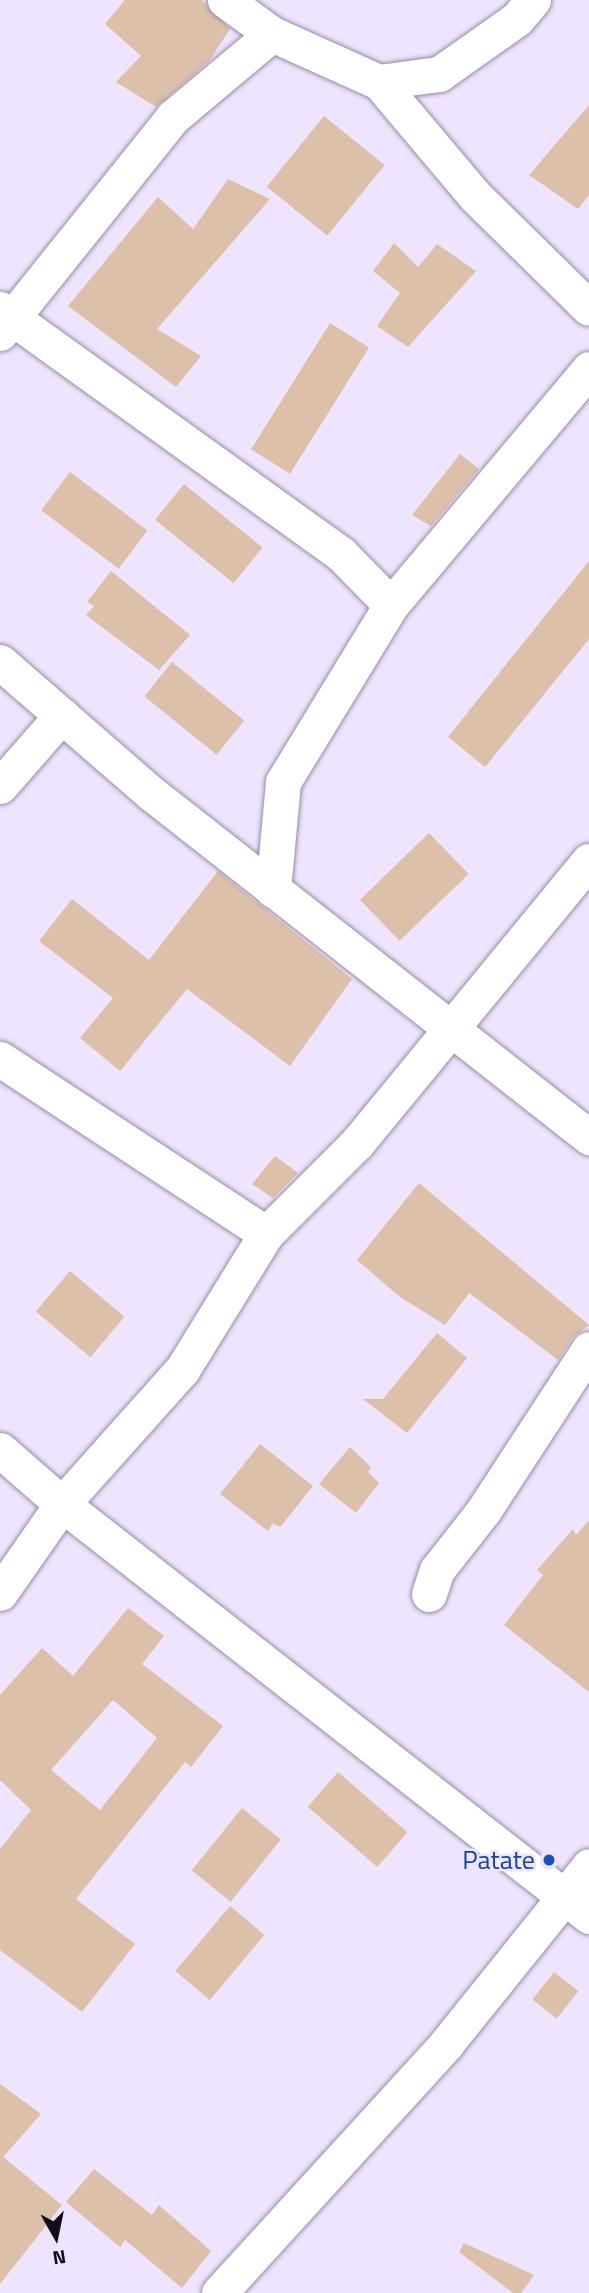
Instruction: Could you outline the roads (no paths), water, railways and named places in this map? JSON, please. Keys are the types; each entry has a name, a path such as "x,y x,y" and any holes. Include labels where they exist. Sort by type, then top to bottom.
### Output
{"street":[{"path":"225,0 272,34 379,82 476,197 589,309"},
{"path":"379,82 439,74 517,19 533,0"},
{"path":"272,34 173,117 4,320 341,554 391,605"},
{"path":"273,890 283,782 391,605 589,369"},
{"path":"0,662 273,890 451,1033 589,1137"},
{"path":"0,786 62,715"},
{"path":"0,1593 62,1504 182,1370 266,1234 357,1143 451,1033 589,861"},
{"path":"0,1059 266,1234"},
{"path":"429,1594 437,1570 484,1510 589,1349"},
{"path":"0,1450 62,1504 577,1906"},
{"path":"219,2293 446,2044 577,1906 589,1866"}],"place":[{"name":"Patate","path":"549,1860"}]}
